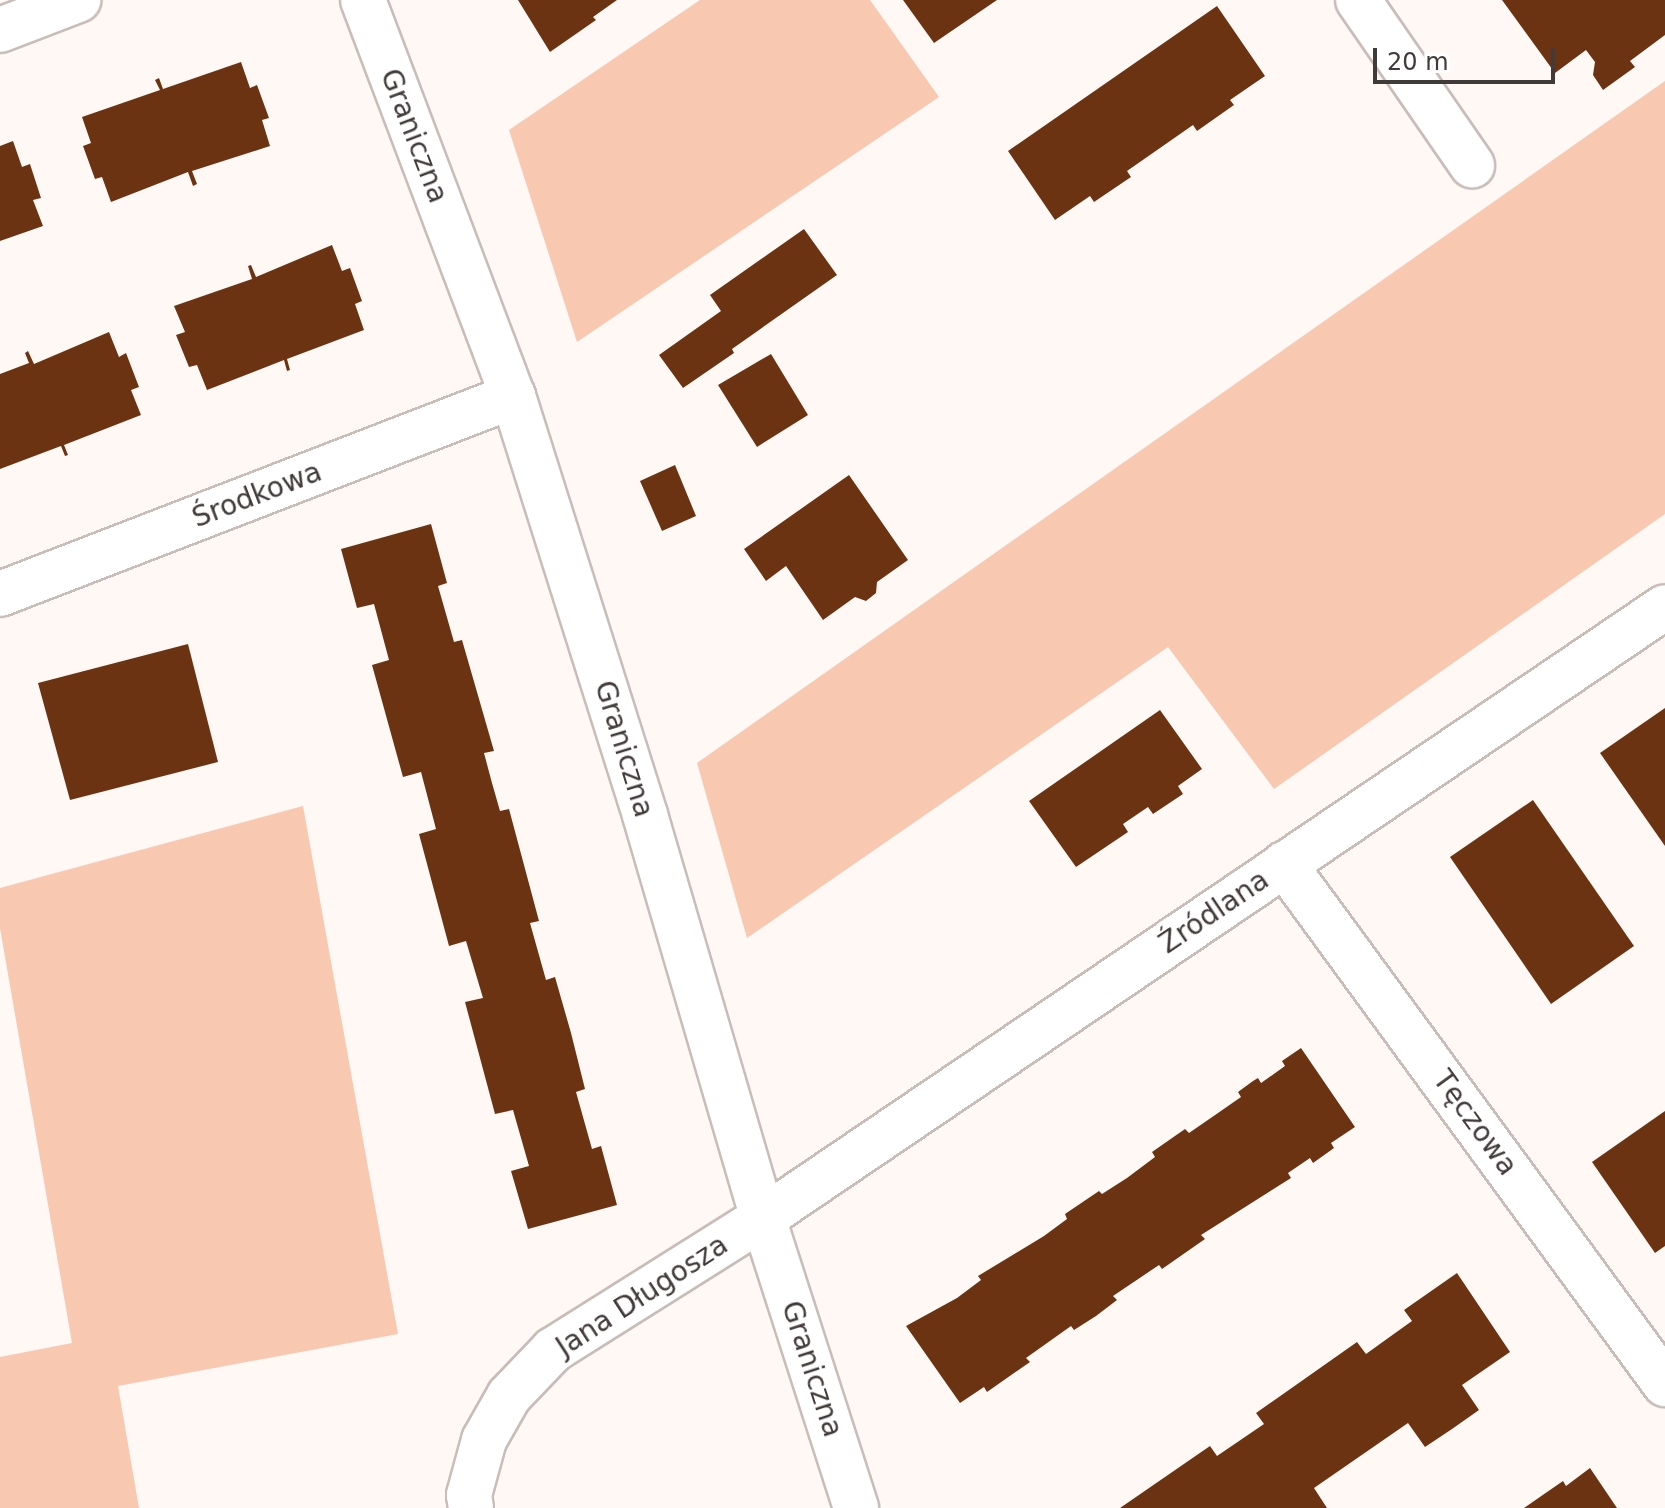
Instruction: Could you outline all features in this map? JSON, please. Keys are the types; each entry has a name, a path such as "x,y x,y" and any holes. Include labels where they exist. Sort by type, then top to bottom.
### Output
{"street":[{"path":"0,30 78,0"},
{"name":"Graniczna","path":"363,0 513,396 645,815 763,1218 856,1508"},
{"path":"1358,0 1472,165"},
{"name":"Środkowa","path":"0,594 513,396"},
{"name":"Źródlana","path":"763,1218 1665,607"},
{"name":"Tęczowa","path":"1284,864 1665,1384"},
{"name":"Jana Długosza","path":"471,1508 469,1495 484,1440 509,1396 553,1350 763,1218"}],"shaded area":[{"path":"700,0 870,0 939,97 577,342 509,130"},
{"path":"1665,81 1665,514 1274,789 1168,647 747,938 697,763"},
{"path":"303,806 398,1334 118,1386 139,1508 0,1508 0,1357 72,1343 0,928 0,888"}],"building":[{"path":"518,0 617,0 593,17 596,20 550,52"},
{"path":"903,0 997,0 934,43"},
{"path":"1502,0 1665,0 1665,35 1630,61 1635,67 1603,90 1593,75 1595,62 1586,50 1555,73"},
{"path":"1217,6 1265,76 1230,100 1234,105 1197,131 1193,125 1127,171 1131,177 1094,202 1090,196 1055,220 1008,151"},
{"path":"241,62 250,88 257,85 269,118 262,120 270,146 192,171 197,184 193,186 188,172 111,202 102,177 95,179 83,146 91,143 82,117 160,90 155,80 159,78 163,89"},
{"path":"13,141 22,167 30,164 41,198 33,200 43,226 0,241 0,146"},
{"path":"804,229 837,275 732,349 734,353 683,388 659,355 721,311 710,295"},
{"path":"332,245 342,271 350,268 362,301 355,304 364,330 287,359 290,370 287,371 284,360 207,390 197,365 189,367 176,335 185,332 174,306 252,279 248,266 251,265 256,277"},
{"path":"109,332 119,357 126,353 139,387 131,390 141,415 64,445 68,455 65,456 61,446 0,469 0,374 29,363 25,353 28,351 34,364"},
{"path":"771,354 808,415 757,447 718,385"},
{"path":"675,465 696,516 662,531 640,481"},
{"path":"849,475 908,560 877,582 876,593 866,601 855,597 823,620 786,566 766,581 744,549"},
{"path":"431,524 447,583 438,586 454,642 462,640 494,751 484,753 492,783 500,811 509,809 539,921 530,923 546,980 555,977 571,1033 585,1089 576,1092 592,1149 601,1146 617,1205 528,1229 511,1171 529,1166 513,1110 495,1114 465,1002 483,998 466,941 449,946 419,834 436,829 421,772 403,777 372,665 389,660 374,604 357,608 341,549"},
{"path":"188,644 218,762 70,800 38,683"},
{"path":"1665,708 1665,846 1600,753"},
{"path":"1160,710 1202,769 1178,786 1183,794 1153,814 1148,807 1123,824 1128,832 1076,867 1029,801"},
{"path":"1533,800 1634,946 1551,1004 1450,857"},
{"path":"1301,1048 1355,1127 1331,1143 1334,1148 1313,1163 1310,1158 1288,1173 1291,1178 1201,1235 1205,1239 1162,1269 1159,1265 1113,1296 1117,1300 1096,1316 1074,1330 1071,1326 1026,1358 1030,1362 987,1392 984,1387 960,1403 906,1326 957,1298 981,1280 978,1276 1044,1236 1067,1219 1065,1214 1099,1191 1102,1194 1127,1178 1155,1157 1152,1152 1185,1129 1189,1133 1241,1097 1238,1092 1258,1078 1261,1083 1285,1066 1282,1061"},
{"path":"1665,1111 1665,1246 1655,1253 1592,1162"},
{"path":"1457,1273 1510,1352 1462,1385 1479,1410 1452,1429 1425,1447 1408,1423 1314,1488 1327,1508 1120,1508 1210,1446 1217,1456 1264,1424 1256,1413 1357,1342 1366,1354 1412,1321 1404,1310"},
{"path":"1590,1468 1617,1508 1524,1508 1563,1481 1566,1486"}]}
